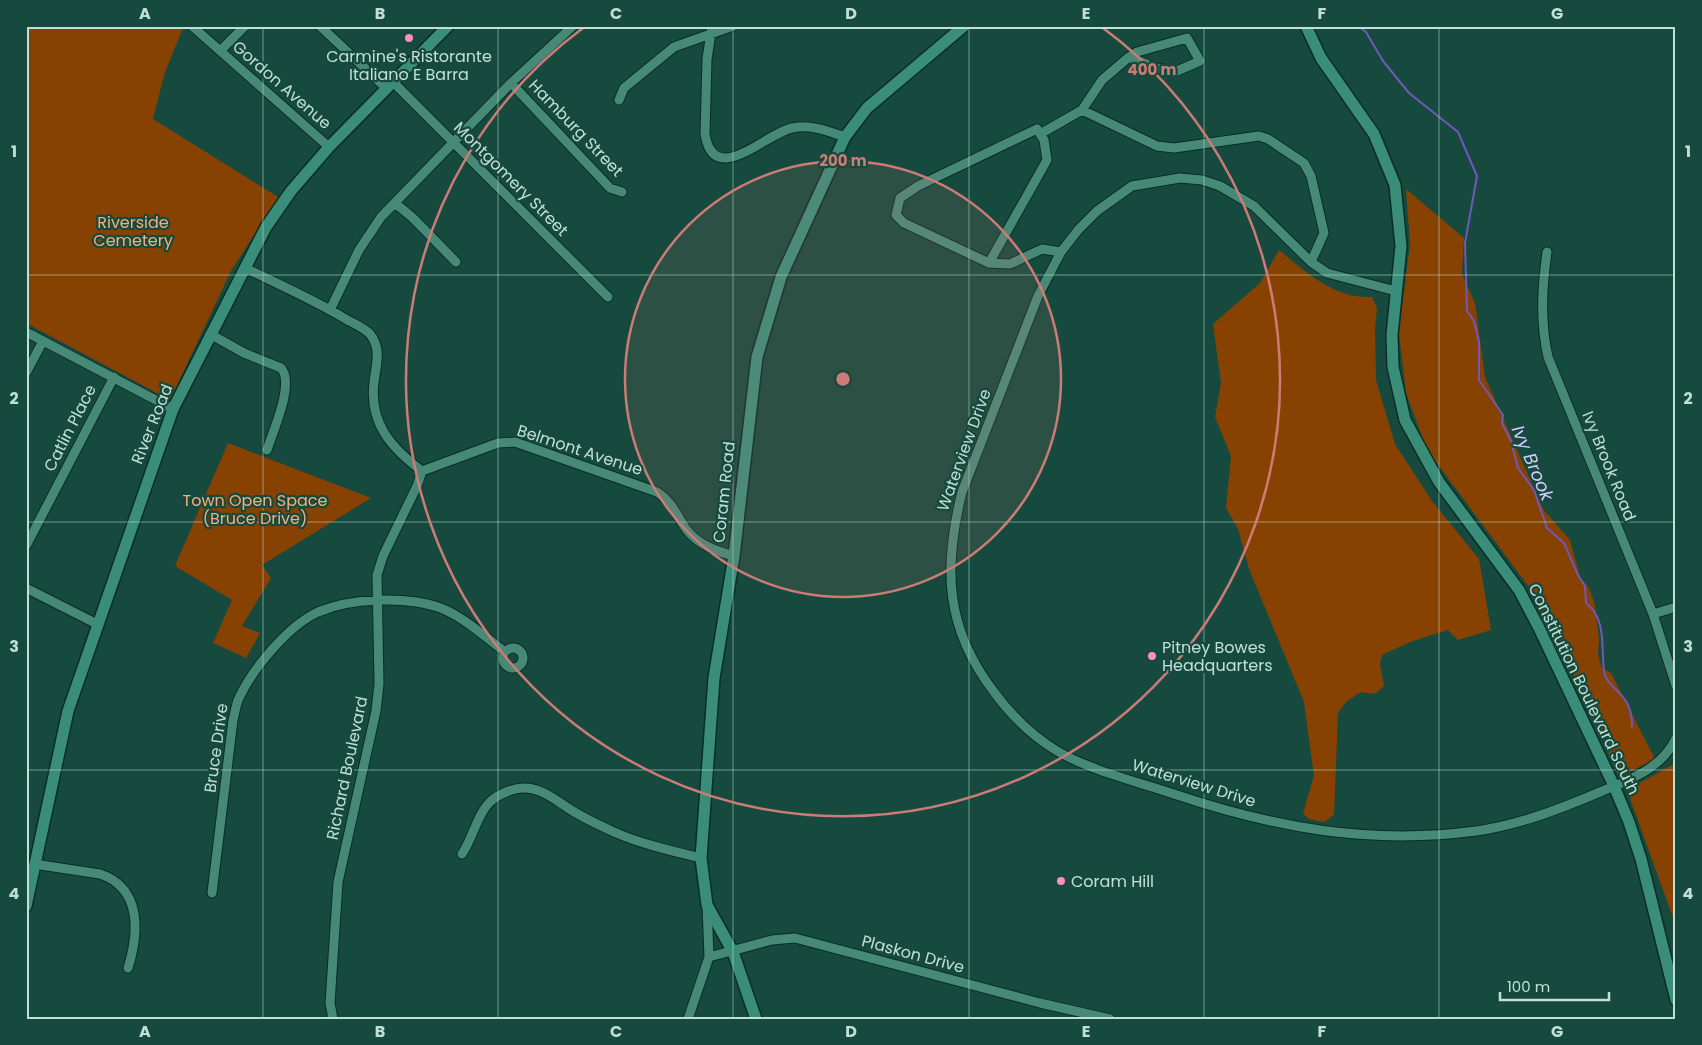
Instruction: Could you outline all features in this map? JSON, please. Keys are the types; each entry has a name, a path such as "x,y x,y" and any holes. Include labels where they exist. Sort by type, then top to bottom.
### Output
{"main road":[{"name":"Coram Road","path":"756,1019 733,952 707,905 701,858 714,678 734,556 757,358 764,328 781,277 845,138 867,108 964,26"},
{"name":"Constitution Boulevard South","path":"1306,26 1322,58 1374,134 1395,185 1402,246 1392,335 1393,367 1405,420 1428,466 1519,590 1614,786 1629,822 1641,859 1676,1000"},
{"name":"River Road","path":"26,906 68,711 173,409 266,227 291,191 328,146 446,27"}],"street":[{"name":"Gordon Avenue","path":"192,26 328,146"},
{"path":"220,51 245,26"},
{"name":"Montgomery Street","path":"320,26 390,85 453,142 608,297"},
{"path":"330,310 364,241 395,203 511,83 573,26"},
{"path":"619,100 624,88 674,47 711,30 733,26"},
{"path":"711,30 707,60 705,134 707,144 712,152 724,158 732,159 782,131 801,126 821,129 845,138"},
{"path":"1040,134 1082,110 1102,80 1129,57 1137,52 1187,38 1200,61 1177,71 1156,68 1129,57"},
{"name":"Hamburg Street","path":"511,83 610,188 622,192"},
{"path":"1082,110 1157,146 1174,148 1259,136 1268,139 1304,163 1311,176 1324,233 1311,262"},
{"path":"989,263 1048,160 1044,140 1037,129 918,186 900,198 896,215 904,223 989,263 1010,264 1042,249 1061,252"},
{"name":"Waterview Drive","path":"1396,291 1327,273 1311,262 1254,206 1239,195 1202,180 1180,178 1132,186 1097,211 1078,230 1061,252 1038,296 962,492 952,530 951,590 962,639 982,676 1009,711 1056,750 1079,762 1197,802 1285,826 1326,832 1421,835 1480,831 1556,811 1614,786"},
{"path":"395,203 413,218 456,262"},
{"name":"Ivy Brook Road","path":"1547,252 1542,285 1542,324 1548,357 1653,614 1676,686"},
{"path":"245,268 330,310 363,329 375,343 378,356 373,400 379,425 392,445 422,470"},
{"path":"26,332 173,409"},
{"path":"210,334 244,353 281,368 286,373 286,388 267,450"},
{"path":"26,373 43,341"},
{"name":"Catlin Place","path":"26,546 114,377"},
{"name":"Belmont Avenue","path":"422,470 498,443 515,442 658,492 672,503 686,529 699,541 709,548 734,556"},
{"name":"Richard Boulevard","path":"333,1019 330,1003 338,882 376,711 379,684 378,575 384,556 417,486 422,470"},
{"path":"26,588 97,624"},
{"name":"Bruce Drive","path":"212,893 233,720 238,698 276,645 299,624 318,612 340,605 378,600 402,600 440,608 458,617 505,652"},
{"path":"1653,614 1676,607"},
{"path":"1614,786 1652,767 1671,749 1676,738"},
{"path":"462,854 471,841 480,818 490,802 505,792 525,788 545,793 576,813 616,833 657,847 701,858"},
{"path":"34,864 100,874 108,877 124,889 132,900 136,923 134,949 128,968"},
{"path":"688,1019 709,957 707,905"},
{"name":"Plaskon Drive","path":"709,957 772,940 796,938 1040,1003 1110,1019"}],"green space":[{"name":"Riverside Cemetery","path":"26,26 181,26 183,28 165,72 153,119 278,197 231,271 170,400 26,323"},
{"path":"1406,189 1464,238 1462,274 1475,303 1485,377 1543,509 1570,540 1580,577 1589,588 1595,605 1599,639 1598,655 1602,668 1611,673 1655,759 1619,777 1561,647 1529,587 1427,450 1406,393 1399,333 1410,244"},
{"path":"1279,250 1322,283 1346,294 1372,297 1377,308 1375,329 1376,380 1395,444 1432,501 1479,559 1491,630 1458,640 1448,630 1410,642 1382,655 1380,664 1384,686 1375,694 1361,692 1347,701 1338,713 1334,815 1324,822 1309,819 1303,813 1314,776 1304,702 1249,569 1238,529 1226,508 1231,456 1215,417 1221,383 1213,324 1260,283"},
{"name":"Town Open Space (Bruce Drive)","path":"228,443 371,498 262,565 271,578 242,626 260,633 246,658 213,643 232,600 175,566"},
{"path":"1674,764 1676,765 1676,926 1627,790"}],"waterway":[{"name":"Ivy Brook","path":"1358,26 1366,32 1383,61 1409,93 1458,132 1477,176 1465,243 1467,311 1474,321 1479,342 1479,380 1503,415 1502,423 1511,441 1518,468 1534,490 1547,528 1564,543 1585,586 1586,603 1593,610 1600,625 1606,678 1628,706 1632,727"},
{"name":"Ivy Brook","path":"1674,798 1676,826"}],"place":[{"name":"Carmine's Ristorante Italiano E Barra","path":"409,38"},
{"name":"Pitney Bowes Headquarters","path":"1152,656"},
{"name":"Coram Hill","path":"1061,881"}]}
